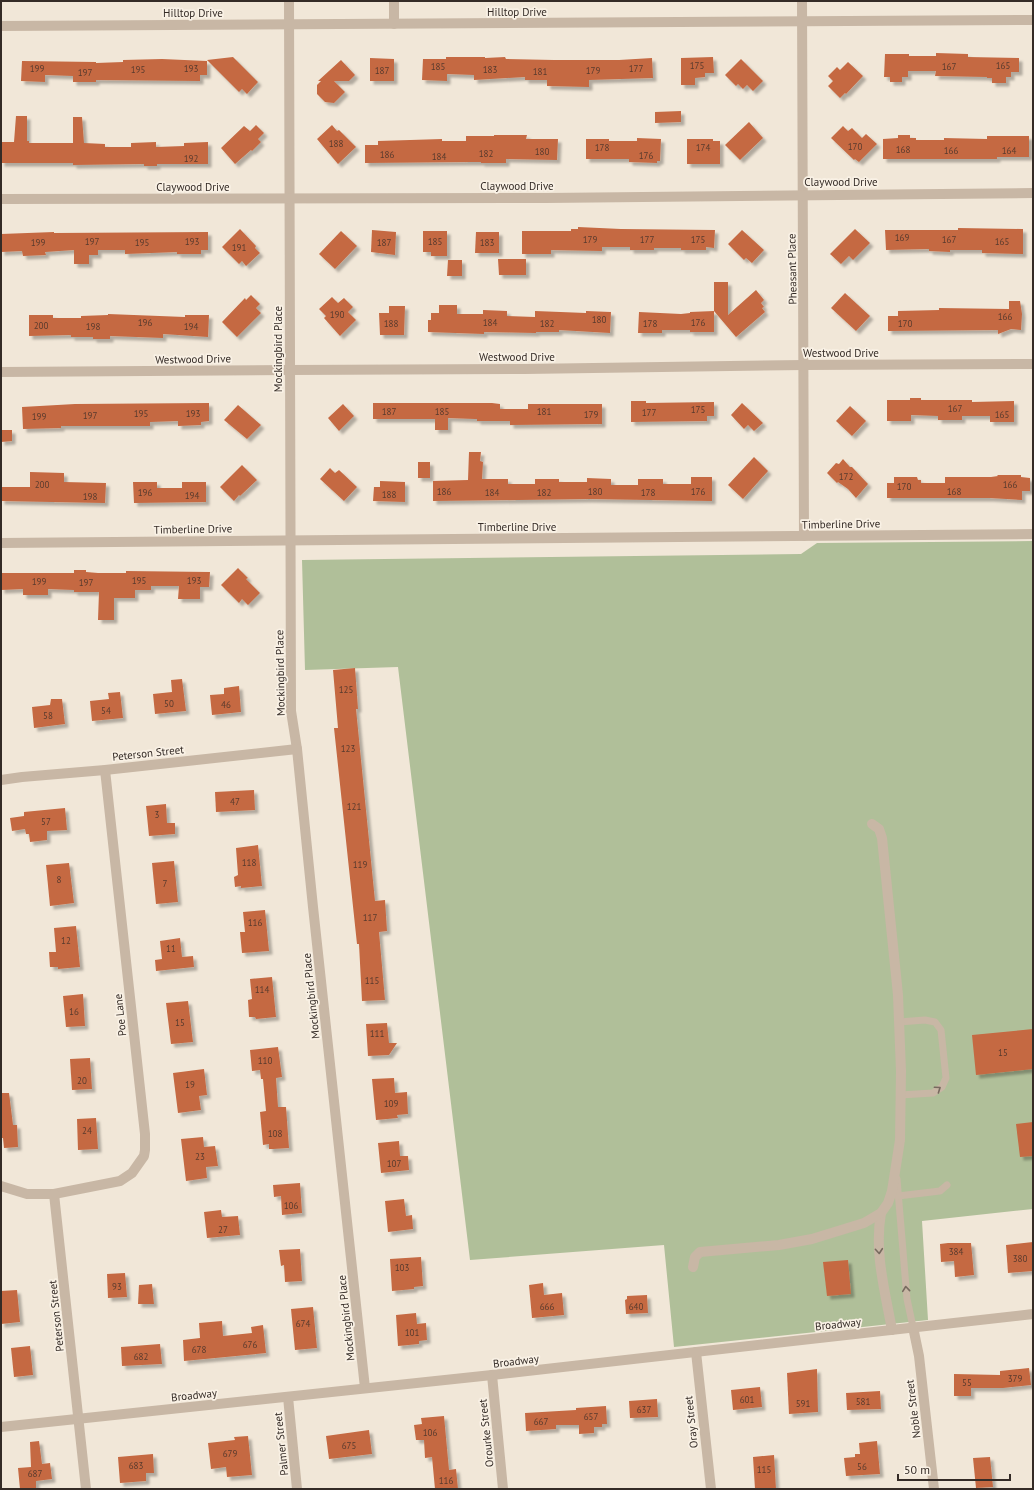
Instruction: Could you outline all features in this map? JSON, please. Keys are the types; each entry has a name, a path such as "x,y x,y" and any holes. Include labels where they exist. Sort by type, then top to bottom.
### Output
{"street":[{"name":"Mockingbird Place","path":"289,1 291,711 297,749 365,1388"},
{"path":"394,1 394,24"},
{"name":"Pheasant Place","path":"802,1 805,365 804,536"},
{"name":"Hilltop Drive","path":"1,26 1033,20"},
{"name":"Claywood Drive","path":"1,199 1033,193"},
{"name":"Westwood Drive","path":"1,372 1033,364"},
{"name":"Timberline Drive","path":"1,543 1033,534"},
{"name":"Peterson Street","path":"1,780 297,749"},
{"name":"Poe Lane","path":"54,1194 120,1181 137,1168 144,1156 145,1150 145,1134 105,770"},
{"path":"693,1267 695,1257 700,1252 779,1245 812,1239 864,1223 881,1213 888,1203 900,1140 898,995 882,838 879,829 872,824"},
{"path":"1,1186 27,1194 54,1194"},
{"name":"Peterson Street","path":"54,1194 86,1489"},
{"path":"881,1213 878,1230 878,1252 892,1330"},
{"name":"Broadway","path":"1,1427 492,1375 1033,1314"},
{"name":"Noble Street","path":"913,1327 919,1356 934,1489"},
{"name":"Oray Street","path":"696,1352 711,1489"},
{"name":"Orourke Street","path":"492,1375 503,1489"},
{"name":"Palmer Street","path":"288,1397 297,1489"}],"lane":[{"path":"899,1022 925,1020 935,1022 941,1030 946,1078 942,1087 933,1092 900,1095"},
{"path":"896,1164 908,1299 913,1327"},
{"path":"898,1196 940,1192 947,1185"}],"green space":[{"path":"1033,541 1033,1209 922,1221 928,1320 674,1347 664,1245 470,1260 398,667 305,670 302,560 801,554 817,543"}],"building":[{"path":"936,53 968,54 968,57 1019,58 1019,72 1011,72 1011,77 1006,77 1006,83 992,83 992,78 987,77 935,76 936,71 908,71 908,77 902,77 902,82 890,82 890,77 884,77 885,54 936,56"},
{"path":"233,57 258,82 247,94 242,89 239,92 207,60"},
{"path":"446,57 505,57 506,59 554,60 619,60 652,58 653,78 589,80 589,87 547,86 547,80 525,80 525,77 474,80 474,75 447,74 447,81 422,80 423,59 446,59"},
{"path":"713,57 714,73 705,73 705,77 695,78 695,85 681,85 681,58"},
{"path":"370,58 394,59 394,81 370,81"},
{"path":"162,59 207,61 207,75 200,75 200,81 96,80 96,82 73,82 73,76 45,75 45,82 21,81 22,61 96,63 123,62 123,60"},
{"path":"741,59 763,81 753,91 747,85 743,89 738,84 736,86 725,75"},
{"path":"341,60 355,75 349,81 334,81 345,92 334,103 325,102 317,94 317,85 321,81 318,81"},
{"path":"848,62 863,76 846,94 845,93 840,98 828,86 833,81 828,76 837,67 840,70"},
{"path":"681,111 681,122 655,123 655,112"},
{"path":"16,116 27,116 27,141 29,141 29,143 73,143 73,117 82,117 84,143 105,144 105,147 131,147 131,143 156,142 156,147 184,146 184,143 208,142 208,164 157,164 157,166 144,166 144,164 73,165 73,163 1,163 1,142 14,142"},
{"path":"749,122 763,138 740,160 725,145"},
{"path":"256,125 264,133 258,139 261,142 235,164 221,148 244,126 250,131"},
{"path":"332,125 356,147 338,164 317,139"},
{"path":"843,126 848,131 852,128 862,138 866,134 877,144 859,162 855,159 854,160 831,138"},
{"path":"527,135 526,139 558,139 557,160 506,159 506,163 365,163 365,145 378,145 378,141 442,139 442,141 466,141 466,136"},
{"path":"898,135 910,135 910,138 916,138 916,140 944,140 944,138 987,139 987,136 1029,136 1029,157 997,157 997,159 883,159 883,139 898,138"},
{"path":"637,138 661,139 660,161 657,161 657,163 629,162 629,159 586,159 586,139 637,141"},
{"path":"687,139 713,139 713,141 720,141 720,164 687,164"},
{"path":"578,227 715,230 714,248 706,247 706,250 654,248 654,250 630,250 630,247 602,247 602,251 551,250 551,254 522,254 522,231 571,231 571,229 578,229"},
{"path":"958,228 1023,229 1023,254 982,253 982,250 950,250 950,252 929,251 929,249 886,250 885,230 958,230"},
{"path":"240,229 256,246 255,248 260,253 246,266 242,261 239,264 222,247"},
{"path":"855,229 870,243 853,260 849,256 841,264 830,254"},
{"path":"372,230 396,232 395,255 371,252"},
{"path":"742,230 764,250 752,263 746,258 744,260 728,244"},
{"path":"341,231 357,246 335,269 319,254"},
{"path":"423,231 447,231 447,256 431,256 431,252 423,252"},
{"path":"54,232 208,232 208,250 201,250 201,254 177,254 177,252 125,254 125,250 98,250 98,255 89,255 89,264 74,264 74,250 45,252 46,255 23,256 22,251 1,252 1,234"},
{"path":"476,232 499,232 499,253 475,253"},
{"path":"498,259 526,259 526,275 499,275"},
{"path":"448,260 462,260 462,276 447,276"},
{"path":"714,282 728,282 728,315 756,290 764,300 761,303 765,312 736,337 714,311"},
{"path":"845,293 870,316 856,331 831,308"},
{"path":"251,295 260,304 256,308 261,313 237,337 222,322 245,298 246,300"},
{"path":"332,297 338,303 344,298 353,307 348,312 356,320 340,336 324,318 326,316 319,309"},
{"path":"1009,301 1020,301 1022,314 1021,330 1011,329 998,334 998,330 888,331 888,316 898,316 898,311 939,310 939,308 1009,309"},
{"path":"439,305 457,305 457,314 483,314 483,310 507,311 507,316 535,317 535,311 586,313 586,311 611,312 610,333 559,330 559,332 536,333 484,332 484,334 428,332 428,320 431,320 431,313 439,313"},
{"path":"389,306 405,306 404,335 380,335 379,313 389,313"},
{"path":"714,311 714,332 662,330 662,333 638,333 639,312 681,314"},
{"path":"108,314 185,317 185,315 209,315 208,337 163,334 163,338 110,336 110,339 71,337 71,335 29,336 29,315 53,315 53,318 81,318 81,316"},
{"path":"910,398 921,398 921,400 972,400 972,402 1014,401 1014,422 990,422 990,416 962,416 962,420 938,420 938,416 911,415 911,421 887,421 887,400 910,400"},
{"path":"631,401 646,401 646,403 714,402 714,416 707,416 707,421 631,422"},
{"path":"209,403 209,421 201,422 201,425 178,426 178,421 150,422 150,426 61,426 61,428 23,429 22,407 75,404"},
{"path":"373,403 492,403 500,404 500,409 528,409 528,404 602,404 602,424 510,425 510,421 477,421 477,419 448,418 448,430 435,430 435,419 373,419"},
{"path":"742,403 763,423 754,431 748,425 744,429 731,415"},
{"path":"343,404 354,416 339,431 328,418"},
{"path":"238,405 261,425 247,439 224,420"},
{"path":"850,406 866,421 852,436 836,421"},
{"path":"1,430 12,430 12,441 1,442"},
{"path":"469,452 481,452 480,461 483,462 482,479 508,479 508,484 535,484 535,479 559,479 559,482 587,482 587,478 611,479 611,485 638,485 638,479 663,479 663,484 691,484 691,477 712,477 712,501 589,499 433,501 433,481 468,480"},
{"path":"754,457 768,471 743,499 728,485"},
{"path":"843,459 868,484 856,498 848,489 838,482 837,483 827,473 836,463 839,464"},
{"path":"418,462 430,462 430,478 418,478"},
{"path":"242,465 257,480 234,501 220,487"},
{"path":"330,468 335,473 339,470 357,487 344,501 320,479"},
{"path":"30,472 64,473 64,482 106,483 105,503 1,501 1,487 30,487"},
{"path":"997,475 1021,475 1021,477 1030,478 1030,491 1022,491 1022,500 990,498 887,498 887,483 894,483 894,477 917,477 918,480 921,480 921,483 945,483 945,477 991,477 998,476"},
{"path":"380,481 405,482 405,502 373,501 374,487 380,487"},
{"path":"133,482 157,482 157,488 182,488 182,482 206,482 206,502 134,503"},
{"path":"238,568 248,578 246,579 260,593 248,605 242,599 239,603 221,585"},
{"path":"74,570 86,570 86,572 98,573 126,573 126,571 210,572 209,587 200,587 200,599 178,599 179,586 151,586 151,590 135,590 135,598 114,598 114,620 98,620 99,592 74,592 74,590 48,589 48,595 23,595 23,589 1,590 1,573 74,573"},
{"path":"355,668 358,709 356,709 375,901 385,900 387,931 379,932 385,1000 362,1001 359,944 357,944 334,728 338,728 333,670"},
{"path":"182,679 186,711 155,714 153,694 172,692 171,680"},
{"path":"239,686 241,712 212,715 210,695 224,694 224,688"},
{"path":"120,692 123,718 92,721 90,701 109,699 108,693"},
{"path":"51,699 62,699 65,724 34,728 32,707 50,705"},
{"path":"254,790 255,810 216,812 215,792"},
{"path":"166,804 167,823 175,823 175,834 149,836 146,806"},
{"path":"65,808 67,830 47,831 47,840 30,842 29,834 26,834 25,829 12,831 10,818 24,816 24,812"},
{"path":"258,845 262,886 241,888 241,886 235,887 234,877 238,875 236,848"},
{"path":"174,861 178,902 156,904 152,863"},
{"path":"69,863 74,903 50,906 46,865"},
{"path":"265,910 269,951 242,953 240,932 245,932 243,912"},
{"path":"76,926 80,967 58,969 58,967 50,967 49,952 56,952 54,928"},
{"path":"180,938 182,957 193,956 194,967 156,971 155,960 162,959 160,941"},
{"path":"272,977 276,1017 256,1019 255,1017 249,1017 248,1000 252,999 250,979"},
{"path":"83,994 85,1026 66,1027 63,996"},
{"path":"188,1001 193,1042 171,1044 166,1003"},
{"path":"387,1023 389,1043 397,1043 389,1055 368,1056 366,1024"},
{"path":"1033,1029 1033,1069 976,1075 972,1035"},
{"path":"278,1047 282,1077 276,1078 278,1107 286,1107 289,1148 269,1149 269,1144 263,1145 260,1112 266,1111 263,1079 261,1079 260,1070 252,1071 250,1050"},
{"path":"90,1058 92,1089 72,1090 70,1059"},
{"path":"204,1069 207,1095 199,1096 201,1110 178,1113 173,1073"},
{"path":"394,1078 395,1093 407,1092 408,1114 397,1115 398,1118 376,1120 372,1079"},
{"path":"1,1093 9,1093 13,1125 17,1125 18,1147 4,1148 3,1138 1,1138"},
{"path":"96,1118 98,1149 78,1150 77,1119"},
{"path":"1033,1122 1033,1156 1020,1157 1016,1124"},
{"path":"203,1137 204,1147 215,1146 218,1166 206,1167 207,1178 186,1181 181,1139"},
{"path":"399,1141 400,1156 408,1156 409,1170 381,1173 378,1143"},
{"path":"300,1183 302,1213 282,1215 281,1196 274,1197 273,1185"},
{"path":"404,1199 406,1216 412,1215 413,1229 388,1232 385,1201"},
{"path":"221,1210 222,1217 238,1216 240,1235 207,1238 204,1212"},
{"path":"1033,1242 1033,1271 1008,1273 1006,1245"},
{"path":"971,1243 974,1275 955,1277 954,1261 941,1262 940,1244"},
{"path":"300,1249 302,1281 285,1282 284,1265 281,1266 279,1250"},
{"path":"421,1257 423,1286 414,1287 414,1289 392,1291 390,1259"},
{"path":"848,1260 851,1294 827,1296 823,1262"},
{"path":"125,1273 127,1297 108,1298 107,1274"},
{"path":"543,1283 544,1295 562,1293 564,1315 532,1318 529,1285"},
{"path":"152,1284 154,1304 138,1304 139,1285"},
{"path":"17,1290 20,1322 1,1324 1,1291"},
{"path":"647,1295 648,1313 626,1314 625,1300 627,1299 627,1296"},
{"path":"313,1307 317,1348 295,1350 291,1309"},
{"path":"416,1313 417,1324 426,1323 427,1340 419,1341 419,1344 398,1346 396,1315"},
{"path":"222,1321 223,1336 252,1333 251,1327 263,1325 266,1353 184,1361 183,1340 200,1338 199,1323"},
{"path":"160,1344 162,1364 122,1366 121,1347"},
{"path":"30,1346 33,1375 14,1377 11,1348"},
{"path":"1029,1368 1031,1385 1003,1388 971,1388 971,1396 954,1396 954,1374 1000,1375 1000,1371"},
{"path":"817,1369 818,1412 789,1414 787,1373"},
{"path":"760,1387 762,1407 733,1410 731,1390"},
{"path":"880,1391 881,1409 847,1410 846,1393"},
{"path":"657,1399 658,1417 630,1418 629,1401"},
{"path":"606,1406 607,1424 602,1424 602,1427 594,1427 594,1433 579,1434 579,1425 556,1425 556,1429 526,1431 525,1413 576,1410 576,1408"},
{"path":"444,1416 449,1470 456,1469 458,1489 435,1489 432,1457 425,1458 424,1440 416,1440 414,1425 422,1424 421,1418"},
{"path":"369,1430 372,1454 329,1459 326,1436"},
{"path":"248,1436 252,1475 227,1477 226,1467 211,1469 208,1443 235,1440 234,1437"},
{"path":"39,1441 42,1464 50,1463 52,1479 36,1481 36,1489 20,1489 18,1468 31,1467 30,1442"},
{"path":"877,1441 880,1474 846,1476 844,1458 855,1457 855,1454 860,1454 859,1443"},
{"path":"153,1454 154,1473 146,1473 146,1481 120,1483 118,1457"},
{"path":"774,1455 776,1489 755,1489 753,1457"},
{"path":"990,1457 993,1487 976,1488 973,1458"}]}
